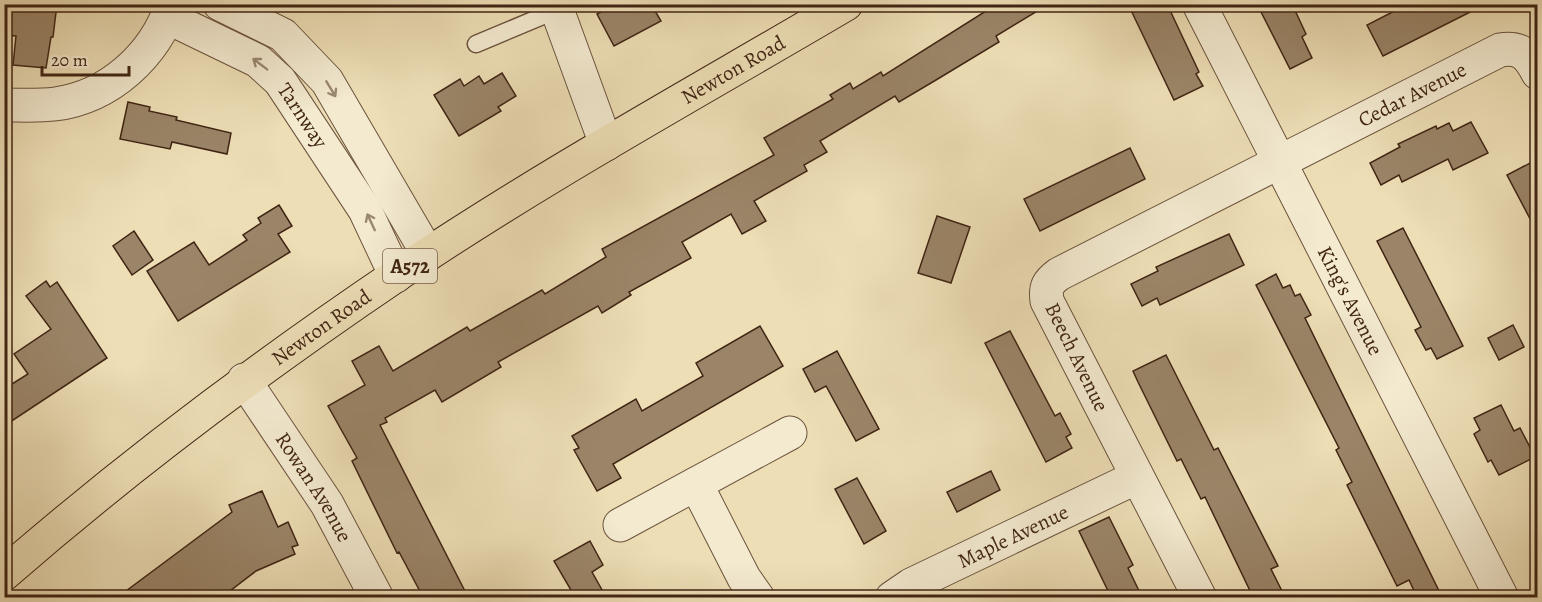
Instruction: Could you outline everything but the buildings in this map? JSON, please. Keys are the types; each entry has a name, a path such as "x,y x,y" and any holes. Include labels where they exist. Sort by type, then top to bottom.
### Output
{"main road":[{"name":"Newton Road","path":"4,574 81,507 244,380 428,254 606,144 846,4"}],"street":[{"name":"Tarnway","path":"220,4 283,35 327,81 428,254"},
{"name":"King's Avenue","path":"1199,4 1502,597"},
{"path":"556,7 606,144"},
{"name":"Tarnway","path":"170,11 258,61 280,81 365,210 396,276"},
{"path":"4,105 56,104 86,96 113,82 136,64 154,43 170,11"},
{"name":"Cedar Avenue","path":"1280,163 1500,50 1512,48 1522,51 1538,73"},
{"name":"Beech Avenue","path":"1200,597 1047,301 1046,290 1050,280 1059,274 1280,163"},
{"name":"Rowan Avenue","path":"244,380 327,504 377,597"},
{"path":"620,525 790,433"},
{"name":"Maple Avenue","path":"892,597 911,585 1137,477"},
{"path":"696,484 744,578 758,597"}],"lane":[{"path":"476,44 556,7"}]}
